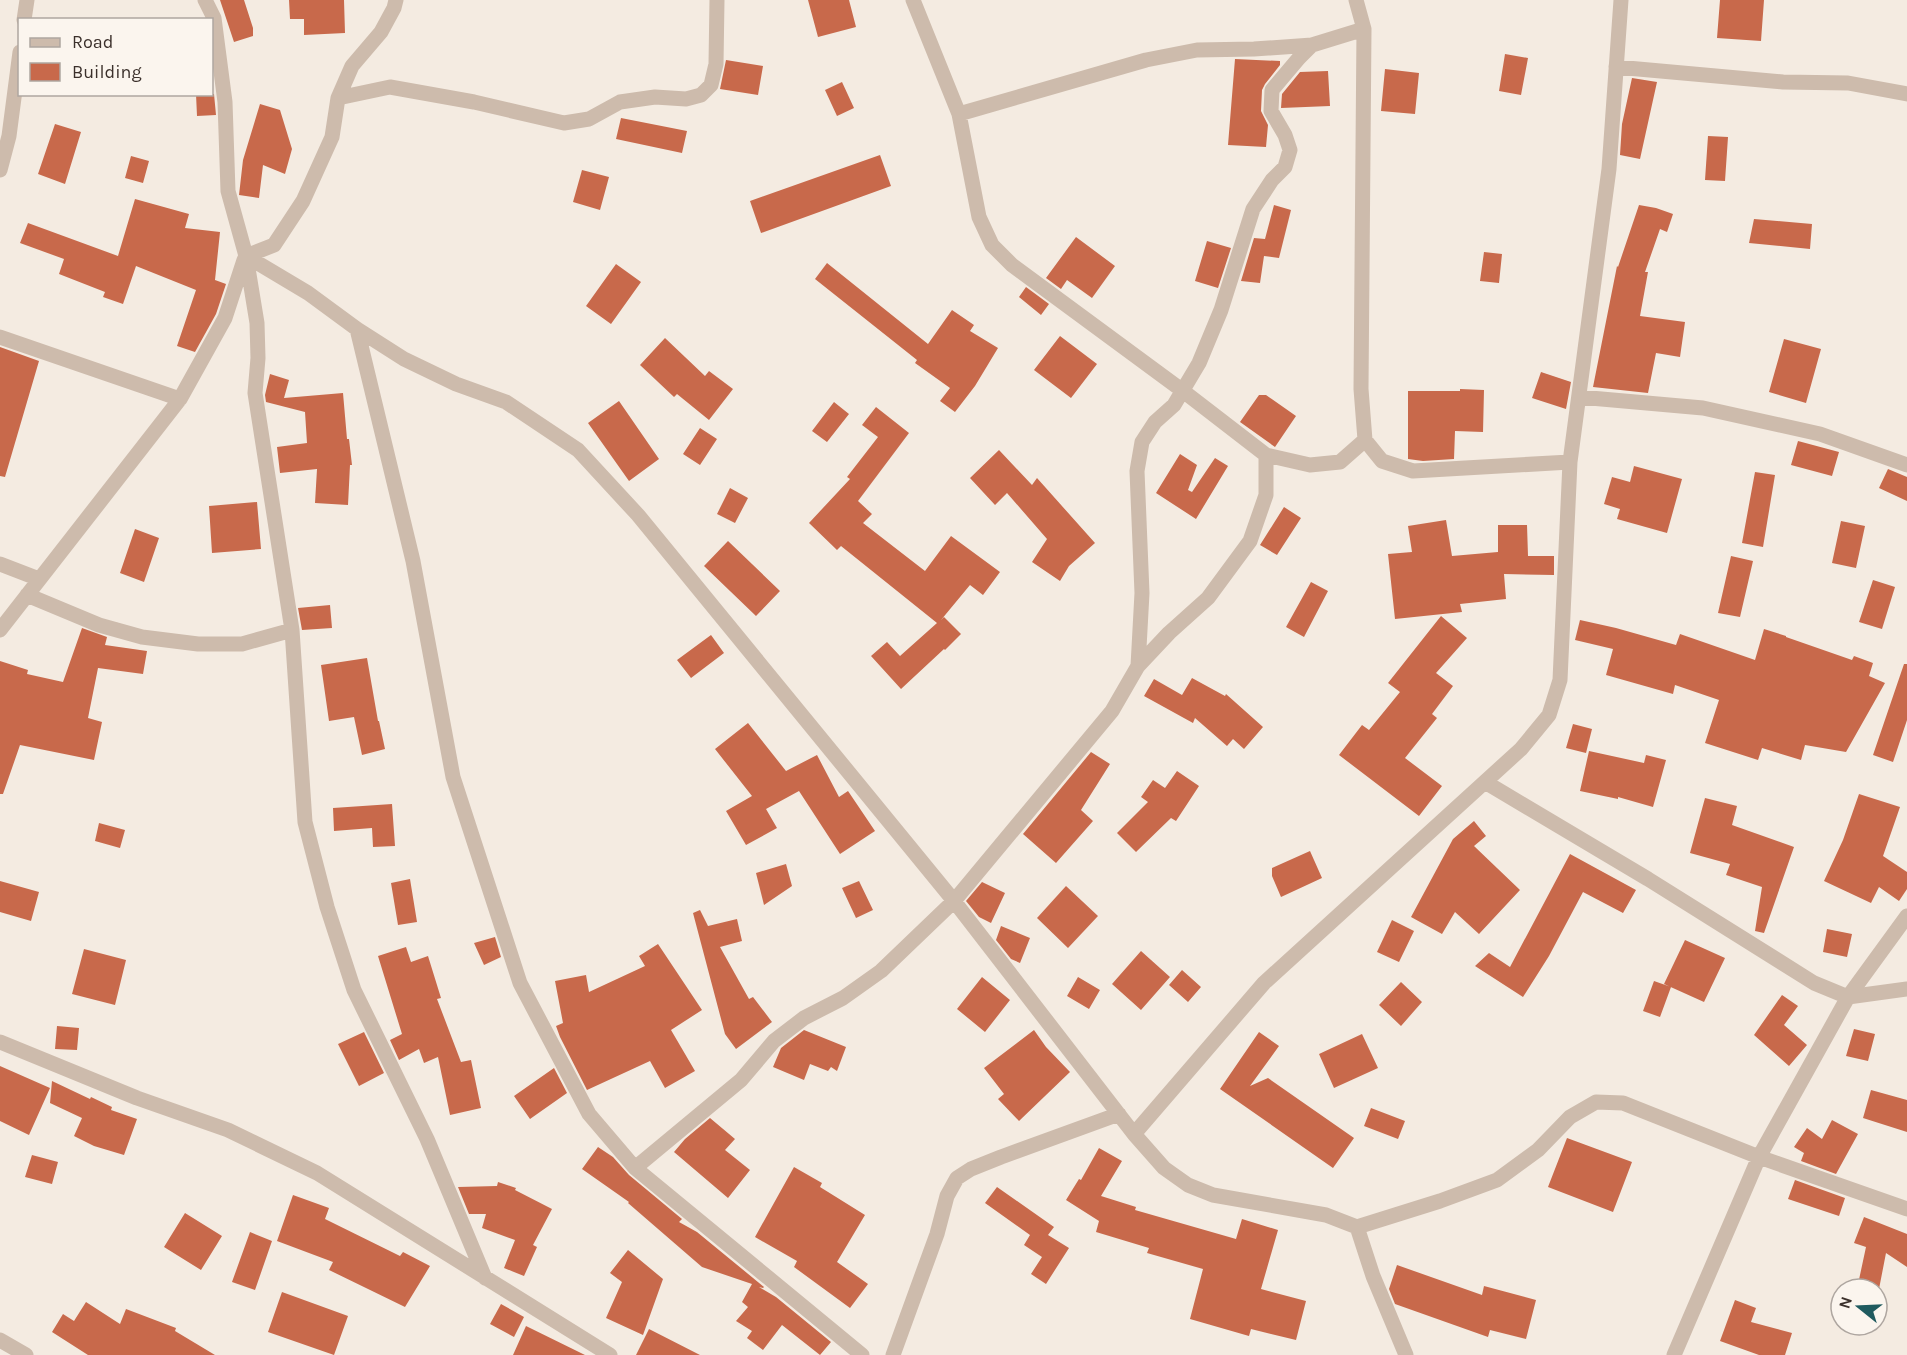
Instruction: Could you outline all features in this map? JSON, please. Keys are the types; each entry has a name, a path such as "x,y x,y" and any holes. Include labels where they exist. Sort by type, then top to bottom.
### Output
{"street":[{"path":"24,18 27,0"},
{"path":"205,0 214,18 225,102 228,191 246,256 257,323 258,358 255,393 292,630 305,822 327,907 354,990 427,1139 485,1278"},
{"path":"0,630 180,399 225,318 246,256 274,244 303,201 332,137 338,98 352,66 381,32 396,0"},
{"path":"338,98 390,87 474,102 564,123 589,119 620,102 655,97 686,99 701,94 711,85 716,63 717,0"},
{"path":"913,0 960,114 979,216 992,245 1012,265 1183,390 1266,455 1310,465 1340,462 1365,440"},
{"path":"1356,0 1364,29 1361,389 1365,440 1382,461 1413,471 1570,462"},
{"path":"1134,1134 1264,983 1521,749 1549,715 1560,680 1570,462 1609,169 1621,0"},
{"path":"960,114 1156,58 1197,50 1254,50 1312,45 1364,29"},
{"path":"1138,666 1142,593 1137,471 1142,442 1155,422 1174,405 1199,363 1221,310 1253,209 1284,166 1290,150 1285,135 1271,111 1272,90 1312,45"},
{"path":"0,170 9,136 18,67"},
{"path":"1616,67 1783,82 1848,83 1907,94"},
{"path":"246,256 308,293 357,329 404,359 456,384 506,402 578,450 638,515 954,901 1134,1134 1164,1168 1188,1185 1213,1195 1326,1215 1357,1227 1497,1180 1538,1150 1570,1117 1596,1102 1623,1103 1759,1157 1907,1209"},
{"path":"357,329 412,561 453,777 520,983 589,1114 634,1168 862,1355"},
{"path":"0,337 180,399"},
{"path":"1579,398 1703,408 1820,434 1907,465"},
{"path":"634,1168 741,1080 774,1041 804,1018 843,998 881,971 954,901 1112,711 1138,666 1169,633 1208,598 1250,541 1266,495 1266,455"},
{"path":"0,564 39,579"},
{"path":"27,595 99,625 142,637 198,644 242,644 292,630"},
{"path":"1485,782 1648,879 1814,983 1848,997 1907,989"},
{"path":"1674,1355 1759,1157 1848,997 1907,916"},
{"path":"0,1042 137,1098 228,1130 317,1173 610,1355"},
{"path":"893,1355 937,1234 947,1196 957,1178 971,1169 1001,1157 1119,1114"},
{"path":"1357,1227 1373,1276 1406,1355"},
{"path":"0,1340 26,1355"}],"building":[{"path":"220,0 244,0 253,28 253,36 234,42"},
{"path":"289,0 344,0 345,33 304,35 304,19 290,19"},
{"path":"808,0 849,0 856,27 818,37"},
{"path":"1720,0 1764,0 1761,41 1717,38"},
{"path":"1505,54 1528,58 1521,95 1499,91"},
{"path":"1235,59 1280,61 1280,65 1262,90 1261,111 1268,125 1266,147 1228,145"},
{"path":"726,60 763,66 758,95 720,89"},
{"path":"1385,69 1419,73 1415,114 1381,111"},
{"path":"1328,71 1330,106 1281,108 1282,94 1300,72"},
{"path":"1632,78 1657,82 1640,159 1620,155 1622,124"},
{"path":"842,82 854,108 837,116 825,90"},
{"path":"214,94 216,115 197,116 196,96 213,96"},
{"path":"260,104 280,110 292,149 285,174 263,165 259,198 239,195 243,160"},
{"path":"621,118 687,131 682,153 616,139"},
{"path":"55,124 81,132 65,184 38,174"},
{"path":"1708,136 1728,137 1725,181 1705,180"},
{"path":"880,155 891,186 761,233 750,201"},
{"path":"131,156 149,161 143,183 125,178"},
{"path":"582,170 609,177 600,210 573,202"},
{"path":"135,199 189,214 185,228 220,232 215,280 226,284 216,314 195,352 177,346 196,290 136,266 123,304 103,297 105,292 59,274 64,259 20,243 28,223 118,256"},
{"path":"1274,205 1291,210 1279,258 1264,256 1260,283 1241,281 1254,238 1265,239"},
{"path":"1639,205 1673,214 1667,232 1660,229 1645,272 1648,272 1640,316 1685,322 1680,357 1656,353 1648,393 1593,387 1617,266"},
{"path":"1754,219 1812,224 1810,249 1749,243"},
{"path":"1076,237 1115,266 1092,298 1067,280 1061,289 1046,278"},
{"path":"1207,241 1231,248 1218,288 1195,281"},
{"path":"1484,252 1502,254 1499,283 1480,281"},
{"path":"827,263 928,344 952,310 974,325 970,331 998,348 975,386 955,412 940,401 950,388 915,363 917,360 815,279"},
{"path":"616,264 641,282 611,324 586,306"},
{"path":"1026,287 1049,304 1041,315 1019,297"},
{"path":"1060,336 1097,364 1071,398 1034,370"},
{"path":"665,338 705,376 709,371 733,389 709,420 677,394 674,397 640,365"},
{"path":"1784,339 1821,349 1806,403 1769,392"},
{"path":"0,347 39,361 5,477 0,476"},
{"path":"1541,372 1571,382 1566,409 1532,398"},
{"path":"270,374 289,380 284,398 343,393 352,465 350,465 348,505 315,503 317,469 280,473 277,447 307,443 305,412 266,402 265,395"},
{"path":"1460,389 1484,390 1483,432 1455,431 1454,459 1423,461 1408,459 1408,391 1460,391"},
{"path":"1259,395 1266,395 1296,416 1275,447 1240,422"},
{"path":"619,401 659,459 629,481 588,423"},
{"path":"834,402 849,414 827,442 812,431"},
{"path":"876,407 909,433 858,501 872,514 863,523 925,571 951,536 1000,572 983,595 970,585 941,620 944,617 961,634 901,689 871,656 887,642 900,656 937,623 841,546 837,550 809,523 850,479 847,477 878,437 862,425"},
{"path":"700,428 717,439 700,465 683,454"},
{"path":"1798,441 1839,452 1832,476 1791,465"},
{"path":"999,450 1032,485 1037,478 1095,543 1069,566 1060,581 1032,562 1047,539 1007,493 995,505 970,478"},
{"path":"1180,454 1197,465 1188,490 1192,492 1215,458 1228,466 1196,519 1156,493"},
{"path":"1634,466 1682,479 1667,533 1617,519 1620,509 1604,504 1612,477 1630,482"},
{"path":"1888,469 1907,477 1907,501 1879,488"},
{"path":"1755,472 1775,475 1763,547 1742,543"},
{"path":"730,488 748,498 735,523 717,514"},
{"path":"257,502 261,549 212,553 209,506"},
{"path":"1284,507 1301,518 1277,555 1260,545"},
{"path":"1446,520 1452,556 1498,552 1498,525 1527,525 1528,556 1554,556 1554,575 1504,574 1506,599 1460,604 1462,612 1395,619 1388,554 1412,552 1408,526"},
{"path":"1841,521 1865,526 1856,568 1832,563"},
{"path":"135,529 159,538 144,582 120,573"},
{"path":"728,541 780,591 756,616 704,566"},
{"path":"1731,556 1753,561 1740,617 1718,613"},
{"path":"1873,580 1895,587 1882,629 1859,622"},
{"path":"1311,582 1328,591 1304,637 1286,627"},
{"path":"330,605 332,628 302,630 298,608"},
{"path":"1441,616 1467,638 1436,673 1453,686 1432,714 1437,718 1405,758 1442,786 1419,816 1339,755 1362,725 1369,730 1400,692 1388,683"},
{"path":"1580,620 1676,645 1680,634 1755,660 1764,629 1852,660 1854,656 1873,663 1869,676 1885,683 1846,752 1805,745 1801,760 1762,748 1758,760 1705,743 1719,700 1675,685 1673,694 1606,675 1613,649 1575,640"},
{"path":"82,628 107,637 105,645 147,651 143,674 98,668 88,718 102,722 94,760 20,745 3,794 0,794 0,661 28,670 27,674 63,682"},
{"path":"711,635 724,653 691,678 677,660"},
{"path":"367,658 385,749 362,755 354,717 329,721 321,665"},
{"path":"1904,664 1907,664 1907,720 1893,762 1873,755"},
{"path":"1192,678 1225,696 1226,694 1263,727 1244,749 1233,739 1227,746 1195,718 1193,723 1144,696 1154,679 1182,695"},
{"path":"748,723 786,771 817,755 839,797 848,791 875,831 840,854 799,791 766,809 777,828 746,845 726,811 752,796 715,749"},
{"path":"1573,724 1592,729 1586,753 1566,748"},
{"path":"1589,751 1644,763 1646,755 1666,760 1653,807 1618,797 1618,799 1580,791"},
{"path":"1091,752 1110,764 1081,810 1093,821 1056,863 1023,834"},
{"path":"1177,771 1199,786 1176,821 1171,818 1136,852 1117,833 1148,802 1141,797 1153,780 1165,788"},
{"path":"1859,794 1900,807 1883,856 1907,872 1907,889 1899,901 1879,887 1871,903 1824,881 1843,840"},
{"path":"1705,798 1737,806 1732,825 1794,847 1764,933 1755,931 1762,887 1726,875 1730,864 1690,853"},
{"path":"392,804 395,846 373,847 372,828 334,831 333,808"},
{"path":"1474,821 1486,836 1474,846 1520,890 1479,934 1455,912 1442,934 1411,917 1453,839"},
{"path":"99,823 125,830 120,848 95,841"},
{"path":"1310,851 1322,878 1281,897 1272,876 1272,868"},
{"path":"1570,854 1636,890 1623,913 1583,892 1549,956 1523,997 1475,966 1489,953 1510,967"},
{"path":"786,864 792,886 764,905 756,873"},
{"path":"410,879 417,922 398,925 391,883"},
{"path":"0,881 39,892 31,921 0,912"},
{"path":"859,881 873,910 856,918 842,888"},
{"path":"982,882 1005,893 991,923 979,917 966,901"},
{"path":"1066,886 1098,916 1068,948 1037,918"},
{"path":"700,910 708,926 737,919 742,941 720,947 749,999 753,997 772,1022 736,1049 725,1034 693,913"},
{"path":"1392,920 1414,931 1399,962 1377,952"},
{"path":"1001,926 1030,938 1020,963 1011,959 996,940"},
{"path":"1827,929 1852,934 1847,957 1823,952"},
{"path":"495,937 501,957 484,965 474,943"},
{"path":"1685,940 1725,958 1704,1002 1664,984"},
{"path":"658,944 702,1010 671,1030 695,1071 665,1088 650,1061 587,1090 556,1026 563,1023 555,981 586,975 589,992 645,966 639,956"},
{"path":"406,947 411,962 428,956 441,998 437,999 461,1062 471,1060 481,1108 450,1115 438,1057 424,1063 419,1049 399,1060 390,1040 402,1034 378,956"},
{"path":"84,949 126,960 115,1005 72,994"},
{"path":"1141,951 1170,977 1141,1010 1112,984"},
{"path":"1182,970 1201,987 1188,1002 1169,985"},
{"path":"982,977 1010,1000 985,1032 957,1009"},
{"path":"1078,977 1100,990 1089,1009 1067,996"},
{"path":"1654,981 1671,987 1660,1017 1643,1011"},
{"path":"1401,982 1422,1002 1401,1026 1379,1005"},
{"path":"1782,995 1798,1006 1784,1025 1807,1045 1789,1066 1754,1035"},
{"path":"57,1026 79,1028 77,1050 55,1049"},
{"path":"1854,1029 1875,1034 1868,1061 1846,1056"},
{"path":"804,1030 846,1047 837,1071 831,1067 828,1071 810,1064 804,1080 773,1067 781,1048"},
{"path":"1034,1030 1046,1047 1070,1072 1019,1121 998,1099 1004,1094 984,1068"},
{"path":"364,1032 384,1073 359,1086 338,1044"},
{"path":"1259,1032 1279,1046 1250,1086 1268,1078 1354,1138 1333,1168 1220,1089"},
{"path":"1362,1034 1378,1068 1334,1088 1319,1054"},
{"path":"0,1066 50,1088 29,1135 0,1121"},
{"path":"554,1068 567,1093 530,1119 514,1096"},
{"path":"52,1081 112,1107 111,1110 137,1119 124,1155 94,1146 74,1136 82,1118 50,1103"},
{"path":"1871,1090 1907,1100 1907,1132 1863,1118"},
{"path":"1371,1108 1405,1121 1398,1139 1364,1126"},
{"path":"710,1118 735,1139 725,1150 750,1170 728,1198 674,1152 685,1139"},
{"path":"1832,1120 1858,1134 1836,1174 1801,1161 1804,1153 1794,1147 1807,1128 1822,1139"},
{"path":"1567,1138 1632,1162 1613,1212 1548,1187"},
{"path":"598,1147 613,1157 629,1175 682,1219 679,1222 697,1232 764,1287 759,1287 776,1297 831,1342 820,1355 782,1325 763,1350 747,1338 752,1331 736,1321 748,1307 742,1302 752,1284 702,1267 629,1202 582,1169"},
{"path":"1099,1148 1122,1161 1101,1196 1136,1207 1135,1210 1236,1239 1242,1219 1278,1230 1261,1289 1306,1301 1296,1340 1251,1329 1249,1336 1190,1319 1203,1269 1147,1253 1149,1248 1096,1232 1099,1221 1066,1200 1079,1179 1081,1180"},
{"path":"32,1155 58,1162 52,1184 25,1177"},
{"path":"794,1167 822,1183 820,1187 865,1215 837,1262 868,1284 850,1308 794,1267 797,1261 755,1237"},
{"path":"1795,1180 1845,1198 1839,1216 1788,1199"},
{"path":"498,1182 516,1188 515,1190 552,1209 533,1245 537,1247 524,1276 504,1268 515,1240 482,1228 486,1214 469,1214 458,1187 497,1186"},
{"path":"997,1187 1054,1227 1048,1235 1069,1248 1046,1284 1031,1274 1042,1257 1024,1245 1030,1235 985,1203"},
{"path":"293,1195 329,1208 325,1219 400,1256 403,1252 430,1266 405,1307 329,1270 333,1262 277,1241"},
{"path":"185,1213 222,1236 201,1270 164,1247"},
{"path":"1864,1217 1907,1234 1907,1267 1886,1253 1881,1277 1860,1277 1866,1247 1854,1243"},
{"path":"250,1232 272,1241 255,1290 232,1282"},
{"path":"628,1250 663,1279 643,1335 606,1318 622,1282 610,1273"},
{"path":"1397,1265 1482,1295 1484,1286 1536,1300 1526,1339 1490,1330 1488,1337 1395,1304 1389,1289"},
{"path":"282,1292 348,1316 334,1355 268,1332"},
{"path":"1735,1300 1756,1308 1751,1322 1792,1333 1785,1355 1759,1355 1720,1341"},
{"path":"86,1302 120,1324 126,1309 176,1328 175,1331 215,1355 88,1355 52,1332 63,1314 74,1321"},
{"path":"501,1304 524,1317 514,1337 490,1324"},
{"path":"526,1326 585,1355 513,1355"},
{"path":"649,1329 700,1355 636,1355"}]}
